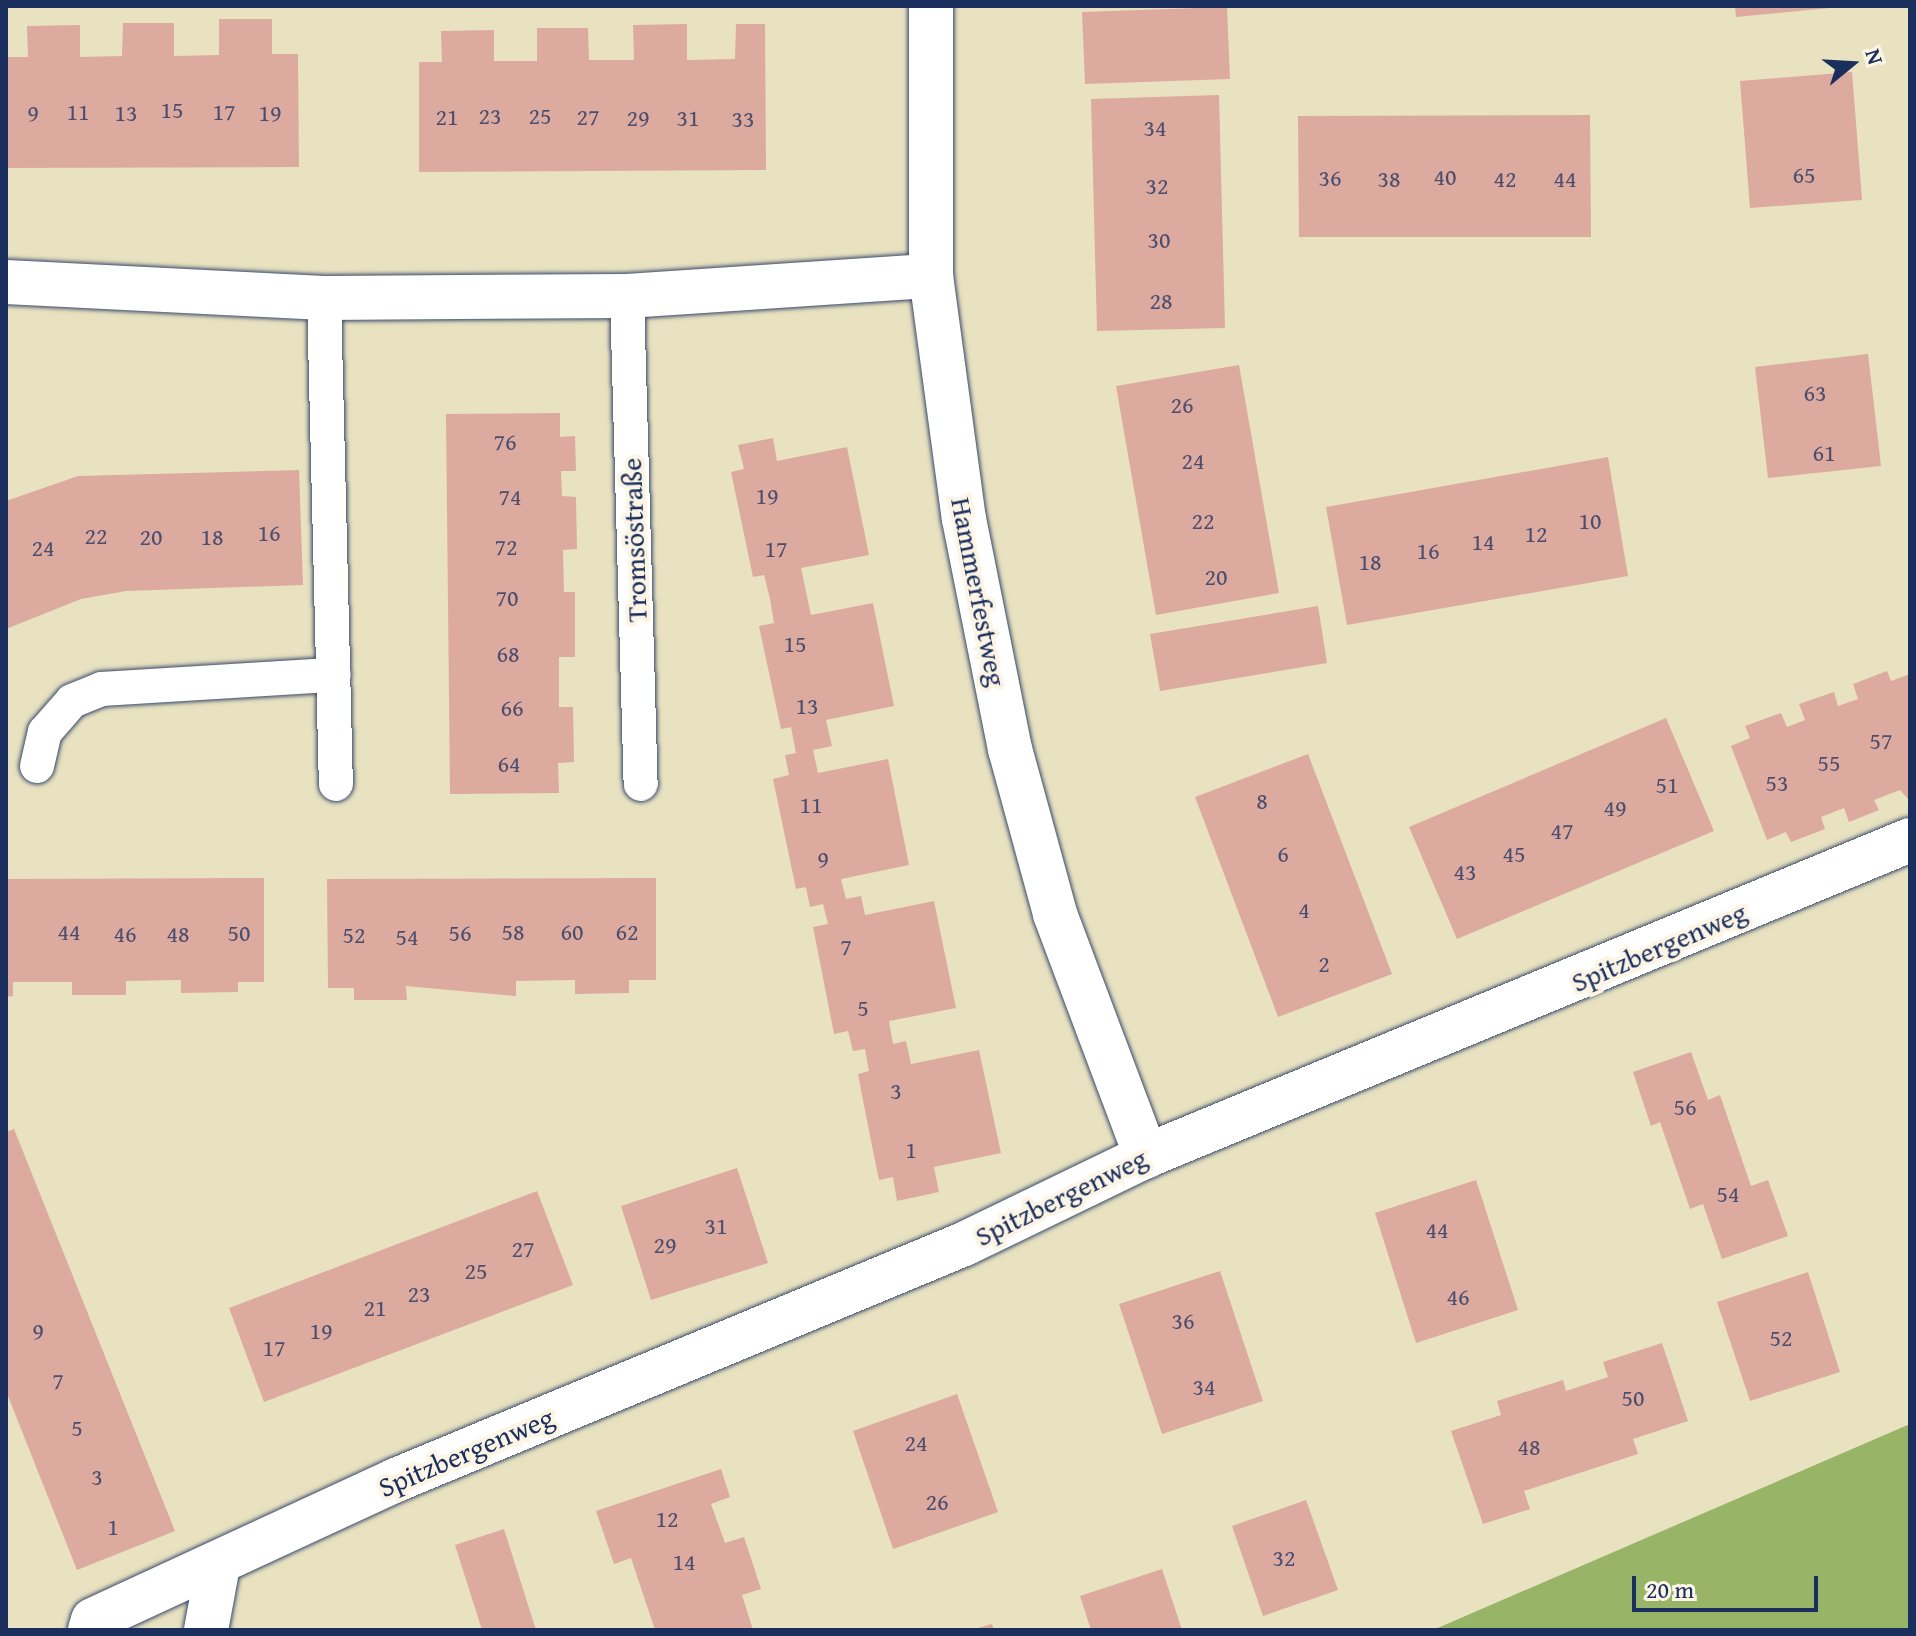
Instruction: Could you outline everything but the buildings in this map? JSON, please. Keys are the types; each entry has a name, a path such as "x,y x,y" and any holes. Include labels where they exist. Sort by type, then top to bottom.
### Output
{"street":[{"name":"Hammerfestweg","path":"931,6 931,276 964,519 1010,749 1055,914 1146,1156"},
{"path":"6,282 324,298 627,296 931,276"},
{"name":"Spitzbergenweg","path":"90,1630 93,1620 218,1565 396,1480 964,1244 1146,1156 1910,840"},
{"path":"206,1630 218,1565"}],"lane":[{"name":"Tromsöstraße","path":"627,296 641,784"},
{"path":"324,298 336,784"},
{"path":"37,766 45,732 72,701 102,689 334,675"}],"green space":[{"path":"1910,1424 1910,1630 1433,1630"}]}
